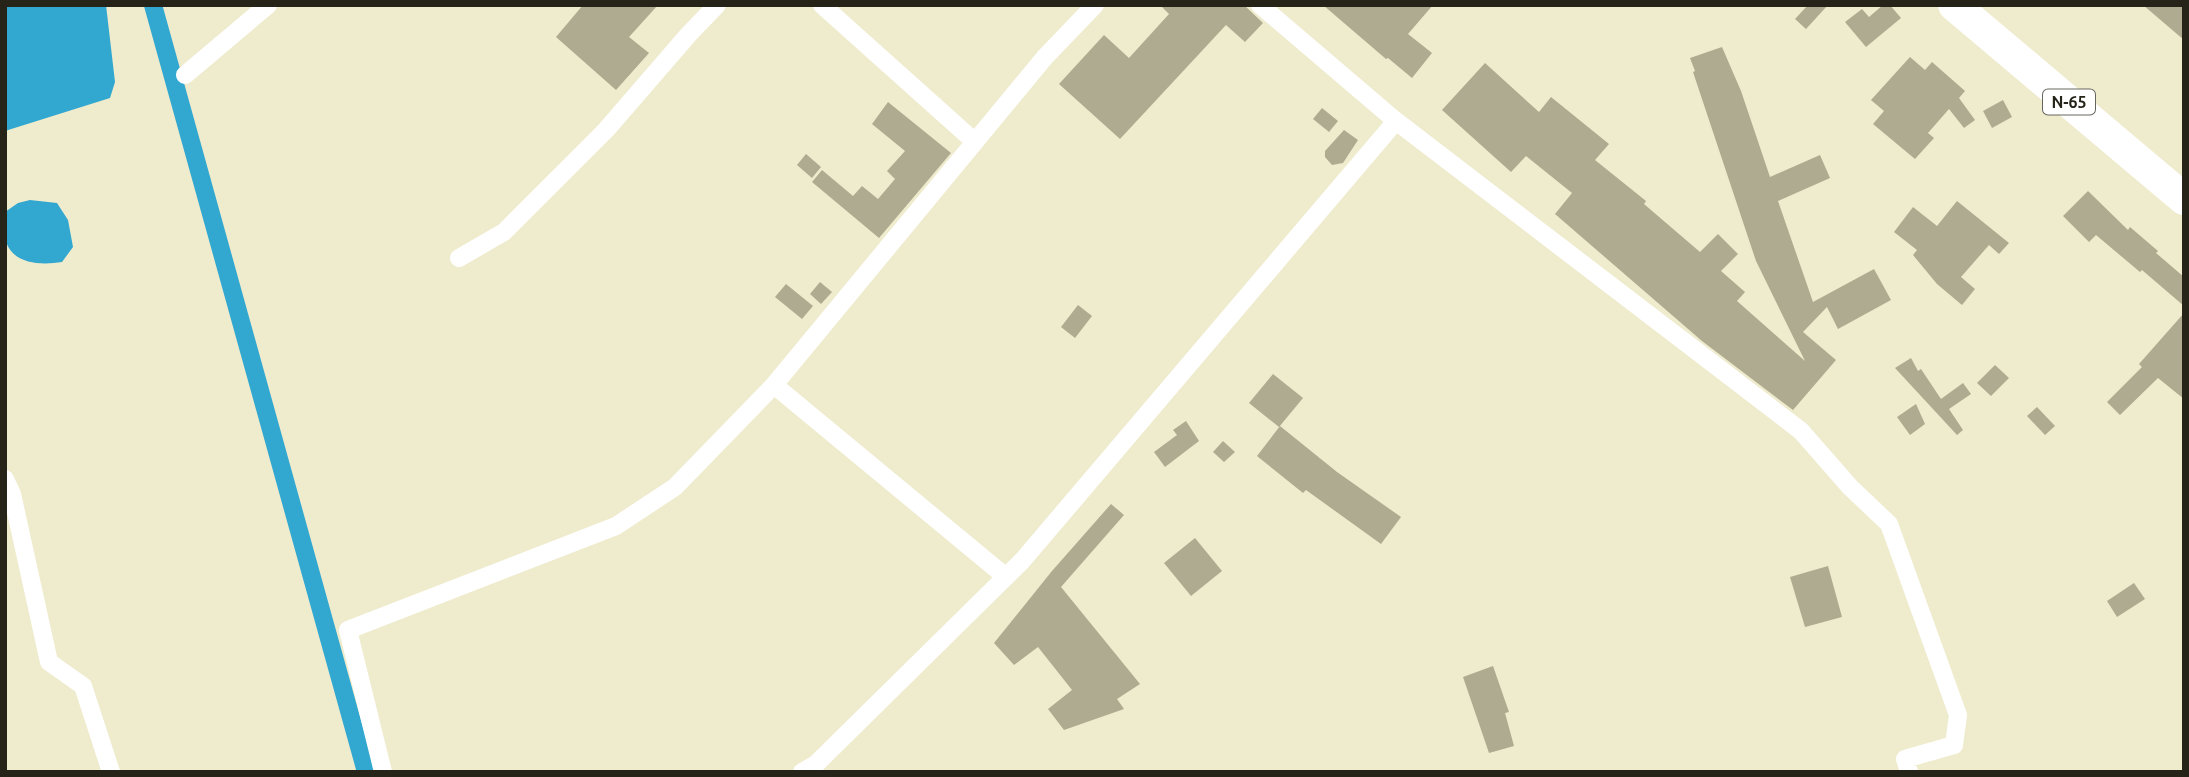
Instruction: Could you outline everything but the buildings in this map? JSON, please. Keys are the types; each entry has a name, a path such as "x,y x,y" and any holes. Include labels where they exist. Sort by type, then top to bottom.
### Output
{"highway":[{"name":"N-65","path":"1954,5 2184,200"}],"street":[{"path":"185,75 268,5"},
{"path":"459,257 504,232 606,130 717,5"},
{"path":"822,5 975,142"},
{"path":"383,772 348,630 616,526 675,487 774,385 1045,57 1095,5"},
{"path":"1259,5 1395,121 1801,431 1850,487 1889,524 1958,715 1954,745 1905,759 1909,772"},
{"path":"802,772 816,764 1022,561 1395,121"},
{"path":"774,385 1006,577"},
{"path":"5,479 12,494 49,662 83,686 111,772"}],"water":[{"path":"5,5 106,5 115,82 110,98 5,131"},
{"path":"30,200 57,203 68,220 73,247 62,262 30,262 10,250 5,235 5,212 18,203"}],"waterway":[{"path":"153,5 366,772"}]}
